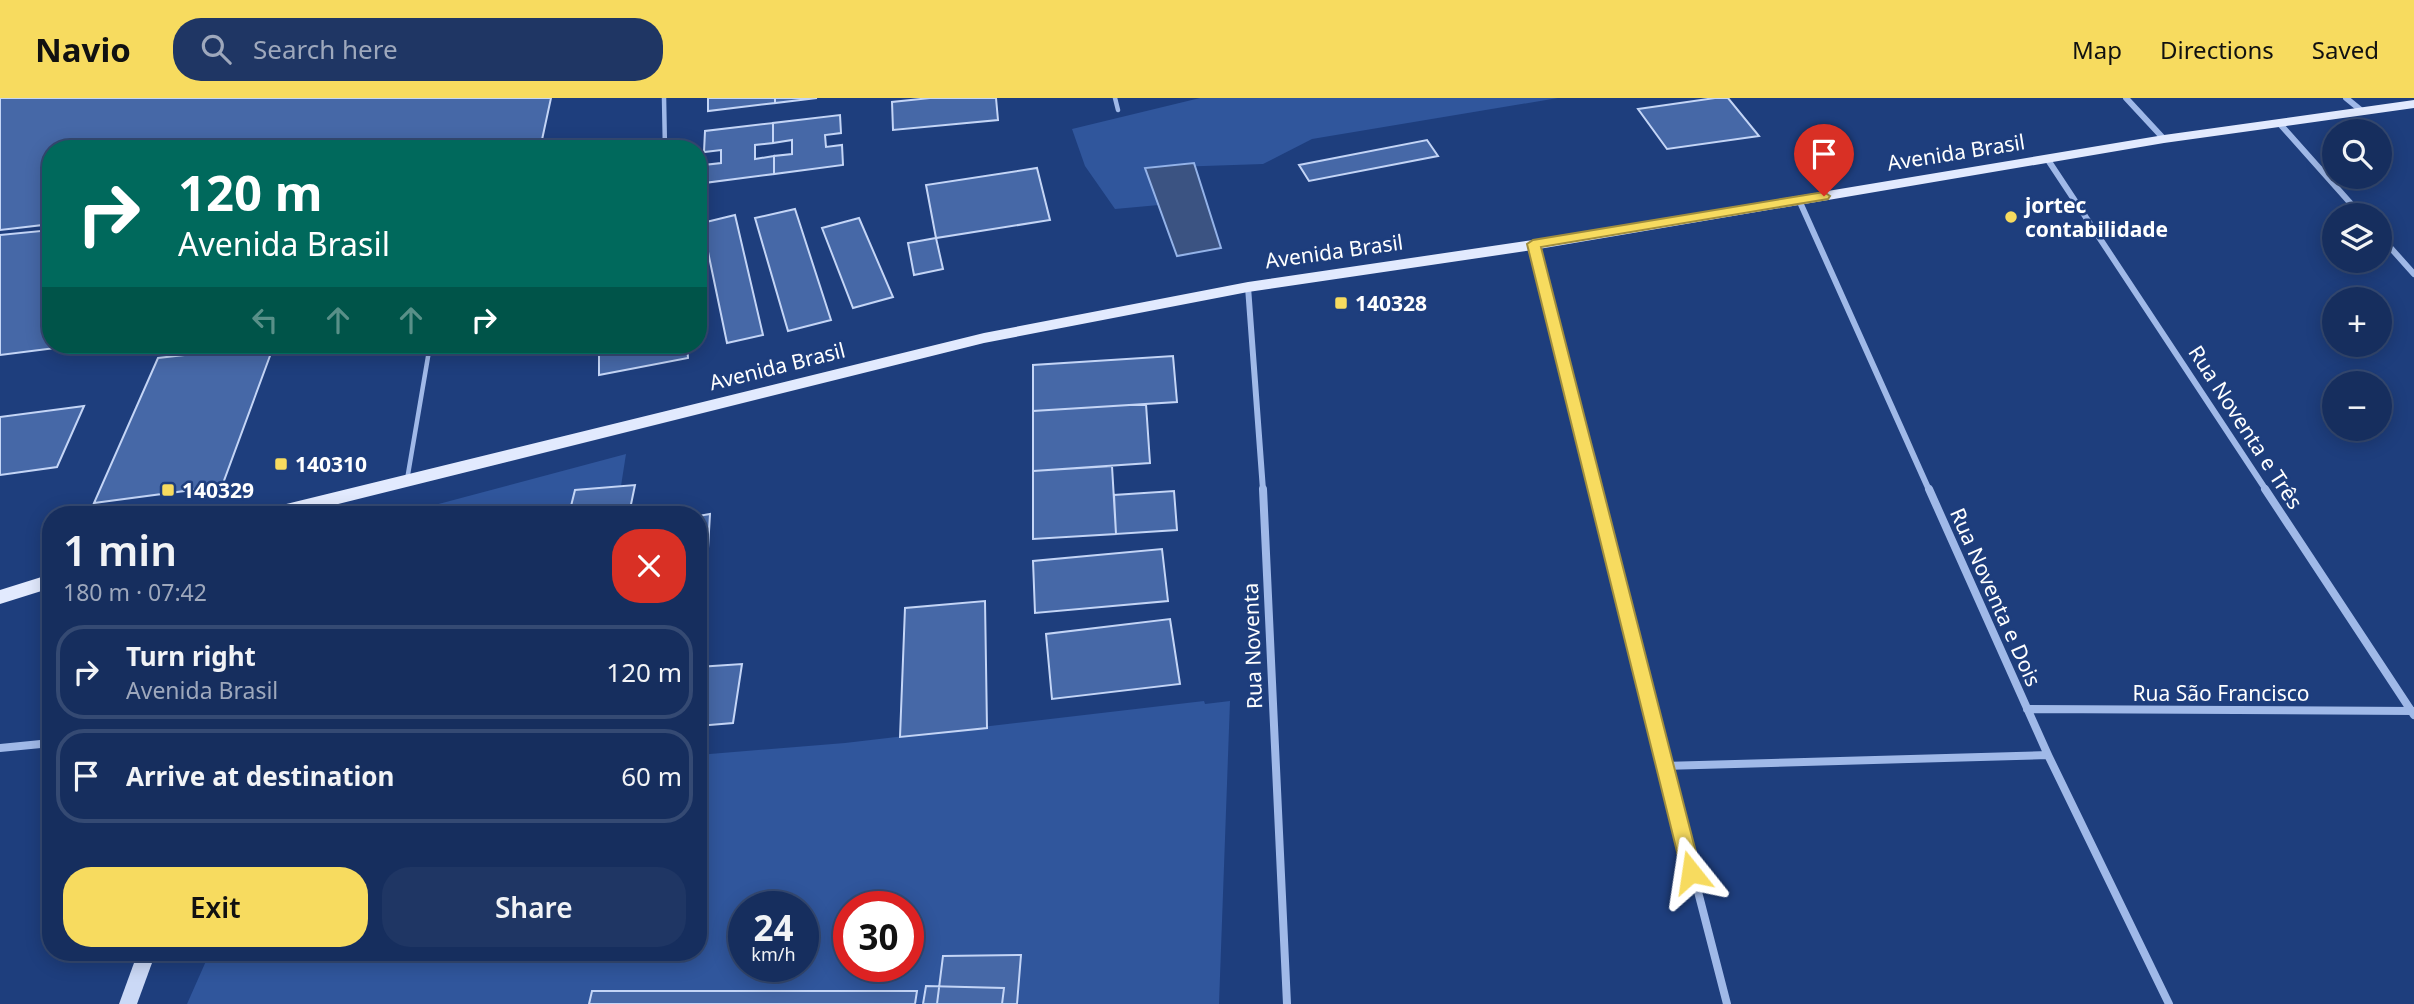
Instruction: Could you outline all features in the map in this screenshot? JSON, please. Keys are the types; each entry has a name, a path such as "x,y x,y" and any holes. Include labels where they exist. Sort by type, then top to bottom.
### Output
{"main road":[{"name":"Avenida Brasil","path":"313,506 984,338 1248,287 1533,244 2164,139 2414,104"},
{"path":"0,585 42,576"},
{"path":"0,597 42,584"}],"street":[{"path":"2126,98 2164,139"},
{"path":"2346,98 2361,111"},
{"path":"2279,123 2350,203"},
{"name":"Rua Noventa e Três","path":"2048,160 2413,713"},
{"name":"Rua Noventa e Dois","path":"1799,200 2048,755 2169,1004"},
{"path":"1533,244 1663,766 1727,1004"},
{"path":"2392,249 2414,274"},
{"name":"Rua Noventa","path":"1248,287 1264,503 1287,1004"},
{"name":"Rua São Francisco","path":"2027,709 2413,713"},
{"path":"0,748 42,744"},
{"path":"1663,766 2048,755"},
{"path":"128,1004 144,961"}],"lane":[{"path":"664,98 665,140"},
{"path":"1115,98 1118,110"},
{"path":"407,481 428,354"}],"shaded area":[{"path":"1200,98 1558,98 1312,139 1263,164 1145,168 1159,205 1115,209 1085,166 1072,129"},
{"path":"1194,163 1221,248 1177,256 1145,168"},
{"path":"626,454 621,486 575,490 571,506 431,506"},
{"path":"1204,701 1205,704 1230,701 1219,1004 187,1004 206,961 707,961 707,754 845,743"}],"building":[{"path":"0,98 551,98 542,140 42,140 42,225 0,230"},
{"path":"708,98 775,98 775,103 708,111"},
{"path":"775,98 817,98 775,103"},
{"path":"930,98 996,98 998,120 893,130 892,102"},
{"path":"1728,98 1759,136 1667,149 1638,109"},
{"path":"840,115 841,133 825,135 826,147 842,145 843,165 774,174 774,156 792,154 792,140 773,143 773,123"},
{"path":"773,123 773,143 755,145 755,159 774,156 774,174 707,183 707,165 721,163 721,150 707,152 705,131"},
{"path":"1427,140 1438,156 1309,181 1299,165"},
{"path":"1037,168 1050,220 936,238 926,185"},
{"path":"795,209 831,320 788,331 755,218"},
{"path":"735,215 763,335 727,343 707,247 707,222"},
{"path":"859,218 893,297 853,308 822,228"},
{"path":"42,231 42,350 0,355 0,235"},
{"path":"936,238 943,269 914,275 908,243"},
{"path":"194,354 271,354 222,486 94,503 158,358"},
{"path":"599,354 688,354 688,358 599,375"},
{"path":"1173,356 1177,402 1033,411 1033,365"},
{"path":"1146,404 1150,463 1033,471 1033,411"},
{"path":"84,406 57,467 0,475 0,417"},
{"path":"1112,466 1116,534 1033,539 1033,471"},
{"path":"635,485 631,506 571,506 575,490"},
{"path":"1174,491 1177,530 1116,534 1114,495"},
{"path":"707,514 710,514 707,566"},
{"path":"1162,549 1168,601 1035,613 1033,561"},
{"path":"985,601 987,728 900,737 905,608"},
{"path":"1170,619 1180,684 1052,699 1046,634"},
{"path":"742,664 733,723 707,725 707,666"},
{"path":"1021,955 1017,1004 937,1004 943,956"},
{"path":"926,986 1004,988 1002,1004 923,1004"},
{"path":"592,991 917,991 915,1004 589,1004"}],"place":[{"name":"jortec contabilidade","path":"2011,217"},
{"name":"140328","path":"1341,303"},
{"name":"140310","path":"281,464"},
{"name":"140329","path":"168,490"}],"route":[{"path":"1691,872 1533,244 1824,196"}]}
